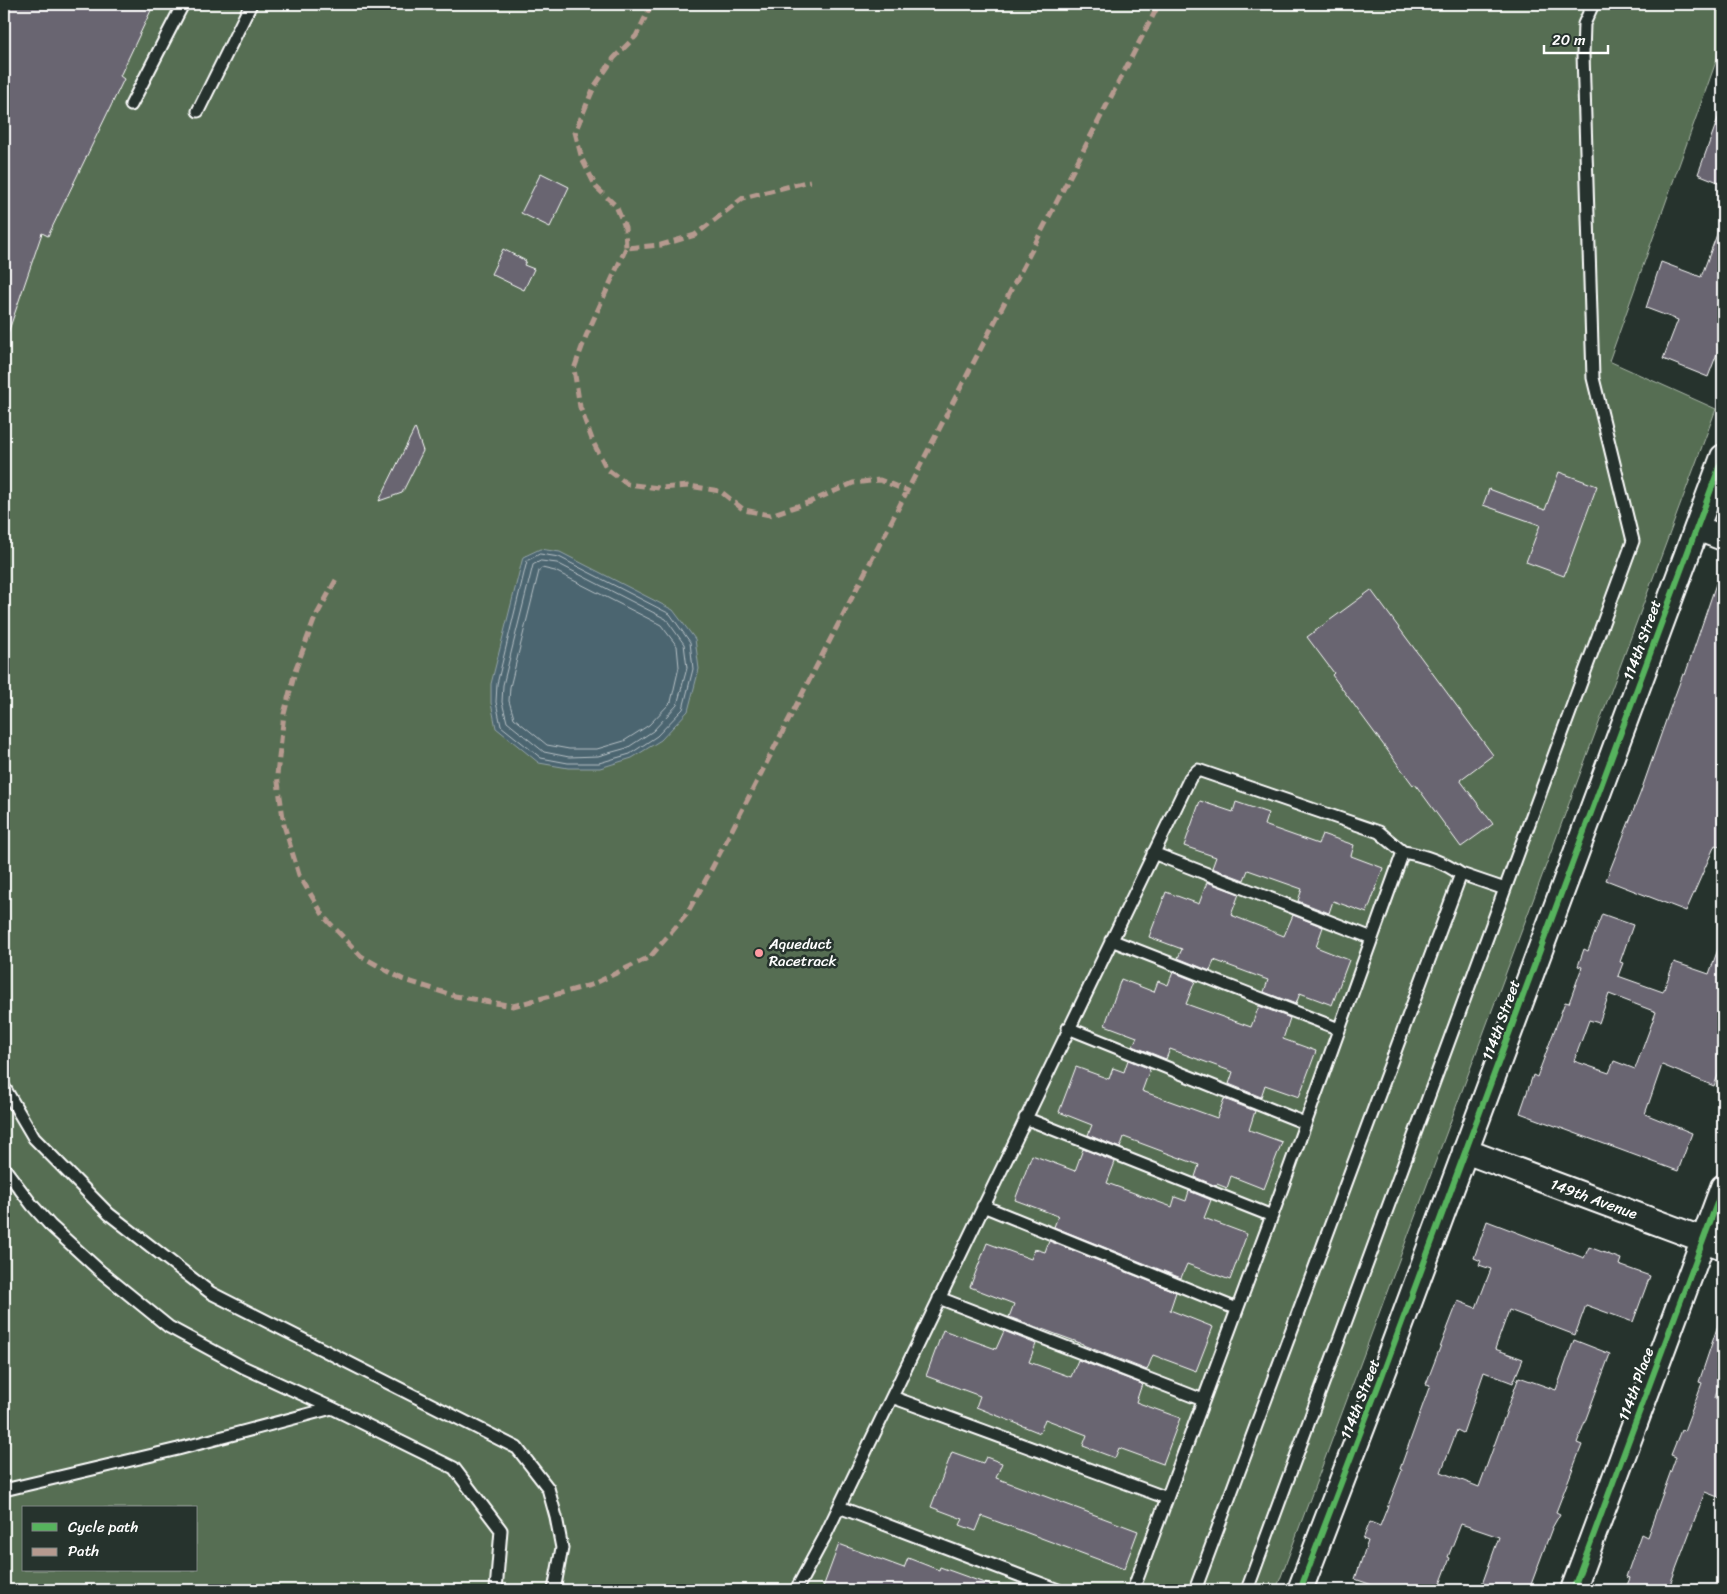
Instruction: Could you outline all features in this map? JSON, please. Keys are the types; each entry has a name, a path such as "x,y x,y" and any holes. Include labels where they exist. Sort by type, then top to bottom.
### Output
{"street":[{"name":"114th Street","path":"1300,1590 1378,1386 1723,457"},
{"path":"1697,528 1723,538"},
{"name":"149th Avenue","path":"1465,1151 1713,1243"},
{"name":"114th Place","path":"1573,1590 1713,1243 1723,1187"}],"lane":[{"path":"131,106 183,4"},
{"path":"198,112 251,4"},
{"path":"1247,1590 1634,541 1592,378 1583,54 1584,24 1593,4"},
{"path":"796,1590 839,1507 1153,853 1190,778 1198,770 1379,832 1403,852 1418,854 1444,863 1462,874 1505,889"},
{"path":"1133,1590 1272,1216 1403,852"},
{"path":"1153,853 1372,938"},
{"path":"1195,1590 1462,874"},
{"path":"1111,940 1339,1030"},
{"path":"1068,1028 1306,1123"},
{"path":"4,1087 34,1138 109,1214 211,1293 516,1448 548,1488 556,1517 562,1548 554,1590"},
{"path":"1025,1118 1272,1216"},
{"path":"4,1170 50,1225 100,1271 169,1327 243,1367 454,1468 501,1530 496,1590"},
{"path":"983,1206 1237,1309"},
{"path":"939,1298 1204,1400"},
{"path":"892,1397 1167,1498"},
{"path":"4,1490 178,1450 332,1408"},
{"path":"839,1507 1058,1590"}],"green space":[{"name":"Aqueduct Racetrack","path":"4,4 1723,4 1723,42 1609,361 1716,409 1276,1590 4,1590"}],"water":[{"path":"540,549 560,552 673,610 695,639 699,669 688,711 661,740 632,758 600,768 568,768 539,763 496,728 491,703 491,684 523,557"}],"building":[{"path":"4,4 154,4 120,76 124,79 48,236 42,233 7,336 4,336"},
{"path":"1721,110 1723,110 1723,184 1698,174"},
{"path":"541,173 569,187 550,227 521,213"},
{"path":"1722,221 1723,338 1708,377 1663,359 1678,320 1646,308 1661,262 1701,277"},
{"path":"503,249 526,261 524,265 534,269 524,290 491,274"},
{"path":"415,428 423,451 402,493 379,501"},
{"path":"1559,472 1597,486 1564,576 1526,562 1540,525 1483,505 1489,489 1545,510"},
{"path":"1721,569 1723,570 1723,848 1715,845 1686,911 1606,880 1640,794 1683,674 1685,675"},
{"path":"1371,590 1493,755 1460,780 1493,824 1461,847 1332,675 1334,673 1307,637"},
{"path":"1200,801 1233,812 1236,802 1268,813 1264,825 1318,844 1322,834 1354,845 1351,856 1383,868 1367,913 1333,901 1329,913 1298,901 1302,889 1248,870 1244,880 1212,868 1216,857 1184,846"},
{"path":"1207,882 1239,894 1231,915 1284,936 1293,915 1323,927 1316,947 1349,960 1332,1005 1300,993 1296,1004 1264,992 1268,980 1214,960 1210,971 1178,958 1182,949 1149,937 1166,892 1199,904"},
{"path":"1602,914 1633,925 1620,962 1623,963 1618,976 1663,992 1674,962 1709,974 1721,941 1723,941 1723,1062 1714,1086 1662,1065 1645,1114 1692,1133 1678,1171 1520,1113 1533,1075 1537,1077 1565,1002 1569,1003 1582,967 1578,966 1584,949 1588,951","holes":["1609,994 1656,1012 1635,1069 1614,1061 1609,1073 1574,1061 1589,1020 1599,1023"]},
{"path":"1173,972 1195,981 1186,1004 1251,1027 1259,1006 1290,1018 1283,1039 1316,1051 1299,1097 1265,1085 1261,1097 1229,1084 1233,1072 1170,1049 1166,1059 1133,1046 1137,1037 1105,1025 1121,979 1154,992 1158,981 1168,985"},
{"path":"1128,1060 1150,1069 1142,1091 1217,1118 1224,1099 1255,1111 1249,1130 1282,1142 1264,1189 1231,1176 1227,1188 1217,1184 1216,1186 1195,1177 1199,1165 1124,1137 1120,1148 1088,1135 1092,1125 1059,1112 1076,1067 1109,1079 1113,1068 1124,1072"},
{"path":"1083,1149 1115,1162 1107,1183 1172,1207 1175,1197 1186,1201 1189,1191 1211,1200 1204,1218 1247,1234 1230,1280 1187,1264 1181,1278 1054,1227 1058,1216 1015,1200 1032,1155 1075,1171"},
{"path":"1487,1221 1584,1258 1589,1247 1621,1259 1619,1265 1650,1276 1633,1322 1586,1305 1575,1335 1509,1310 1495,1349 1523,1359 1513,1383 1484,1372 1463,1433 1457,1430 1441,1472 1479,1487 1519,1377 1556,1390 1574,1340 1610,1354 1577,1443 1582,1445 1556,1512 1560,1514 1552,1528 1529,1590 1480,1590 1499,1537 1461,1524 1438,1590 1386,1590 1355,1579 1368,1541 1363,1539 1370,1522 1380,1526 1402,1470 1400,1469 1430,1385 1426,1384 1458,1301 1476,1308 1491,1269 1479,1265 1481,1261 1474,1258"},
{"path":"1049,1241 1176,1292 1170,1310 1213,1327 1196,1371 1153,1355 1147,1370 1009,1317 1014,1304 970,1287 987,1243 1031,1259 1035,1249 1045,1252"},
{"path":"1720,1319 1723,1319 1723,1372 1715,1398 1723,1401 1723,1499 1705,1492 1668,1590 1625,1590 1630,1578 1626,1577 1641,1534 1647,1537 1676,1457 1671,1455 1681,1430 1684,1431 1702,1383 1699,1382"},
{"path":"943,1330 996,1349 1004,1331 1036,1344 1029,1362 1071,1377 1078,1360 1142,1384 1136,1402 1180,1418 1163,1464 1119,1448 1115,1458 1083,1446 1087,1435 1045,1419 1040,1433 976,1407 980,1396 926,1376"},
{"path":"952,1452 983,1463 986,1457 1002,1463 996,1478 1138,1531 1124,1569 982,1516 976,1531 960,1525 963,1519 931,1507"},
{"path":"839,1544 904,1568 908,1558 939,1570 940,1567 998,1588 998,1590 822,1590"}],"marked path":[{"path":"652,4 636,36 614,58 594,87 575,132 582,159 596,187 616,206 625,227 626,248 661,245 695,235 743,198 810,181"},
{"path":"336,580 315,618 296,668 284,714 277,775 284,825 299,875 325,918 361,956 402,979 455,996 513,1006 591,985 650,957 686,915 709,874 1159,4"},
{"path":"626,248 586,336 574,369 580,407 593,442 607,469 627,484 659,488 689,486 720,491 744,510 770,515 810,502 853,483 880,480 908,491"}],"cycle path":[{"path":"1300,1590 1382,1376 1723,457"},
{"path":"1573,1590 1723,1187"}],"place":[{"name":"Aqueduct Racetrack","path":"759,953"}]}
